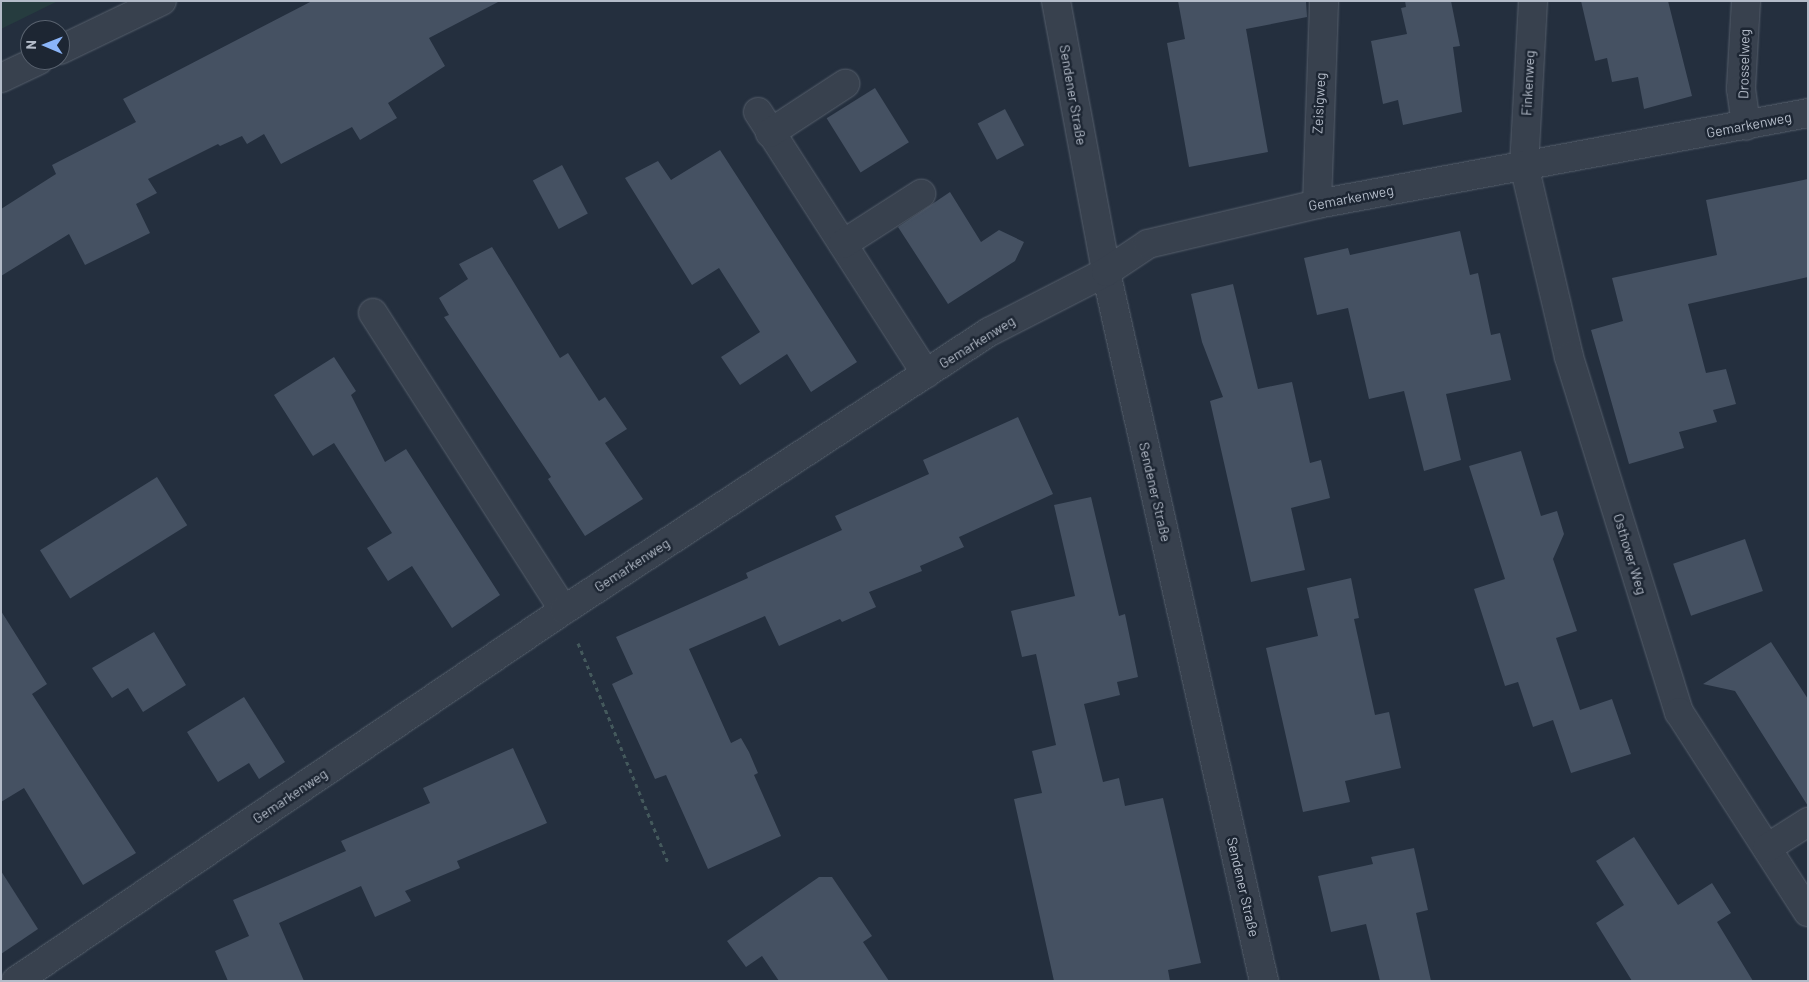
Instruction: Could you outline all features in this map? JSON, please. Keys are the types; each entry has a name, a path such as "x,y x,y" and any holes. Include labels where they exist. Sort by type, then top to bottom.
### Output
{"street":[{"path":"70,45 162,1"},
{"name":"Sendener Straße","path":"1056,1 1106,272 1264,981"},
{"name":"Zeisigweg","path":"1317,204 1316,173 1324,1"},
{"name":"Finkenweg","path":"1524,165 1533,1"},
{"name":"Drosselweg","path":"1746,1 1741,89 1746,126"},
{"path":"1,78 20,69"},
{"name":"Gemarkenweg","path":"846,84 764,122 926,374"},
{"name":"Gemarkenweg","path":"16,981 564,610 990,332 1106,272 1148,244 1317,204 1808,113"},
{"name":"Osthover Weg","path":"1524,165 1569,357 1679,712 1808,912"},
{"path":"843,244 921,194"},
{"path":"372,313 564,610"},
{"path":"1767,848 1808,822"}],"path":[{"path":"564,610 668,862"}],"green space":[{"path":"1,1 58,1 1,29"}],"building":[{"path":"312,1 500,1 429,38 445,66 388,103 397,118 360,140 352,127 281,164 264,134 247,144 242,136 220,146 218,144 148,179 157,193 136,204 150,233 85,265 69,234 1,276 1,209 56,174 52,165 136,122 123,99"},
{"path":"1178,1 1306,1 1307,17 1246,29 1268,152 1189,167 1167,43 1185,39"},
{"path":"1405,1 1451,1 1460,46 1453,47 1462,112 1403,125 1398,100 1383,104 1371,41 1407,34 1401,8 1406,7"},
{"path":"1581,1 1668,1 1692,96 1644,109 1638,77 1612,82 1607,58 1595,61"},
{"path":"875,88 909,142 861,172 827,118"},
{"path":"1005,109 1024,145 997,160 978,124"},
{"path":"720,150 857,362 811,392 787,354 740,385 721,357 760,332 719,268 692,285 625,178 658,161 671,180"},
{"path":"562,165 588,214 559,229 533,180"},
{"path":"1808,179 1808,277 1688,304 1706,373 1726,369 1736,404 1713,410 1717,422 1679,432 1684,448 1629,464 1591,330 1623,321 1612,278 1717,255 1706,200"},
{"path":"950,192 981,242 999,230 1024,242 1015,261 948,304 898,227"},
{"path":"1460,231 1470,275 1478,273 1491,335 1500,333 1511,380 1446,394 1461,460 1424,471 1404,391 1369,399 1348,308 1317,315 1304,258 1348,248 1350,255"},
{"path":"492,247 560,358 568,353 599,401 605,397 627,429 605,443 643,499 585,536 548,479 551,477 444,317 449,315 439,298 468,279 459,264"},
{"path":"1233,284 1258,389 1292,382 1310,463 1321,460 1330,498 1291,508 1305,570 1251,582 1210,401 1223,397 1202,342 1191,294"},
{"path":"334,357 356,391 351,395 385,462 406,449 500,595 452,628 412,566 388,581 367,548 392,533 334,443 313,456 274,395"},
{"path":"1018,417 1053,494 959,537 964,547 920,566 922,571 869,592 876,607 842,622 840,619 779,646 765,616 689,649 731,743 741,738 749,752 758,773 754,775 781,836 708,869 666,775 655,779 612,684 633,674 616,637 748,578 746,573 842,530 835,516 929,474 923,460"},
{"path":"1521,451 1541,516 1557,511 1564,534 1553,559 1577,631 1556,638 1580,710 1612,699 1631,754 1571,773 1553,720 1533,727 1518,682 1505,686 1474,589 1505,579 1469,466"},
{"path":"157,477 187,525 70,598 40,550"},
{"path":"1091,497 1119,616 1125,614 1138,677 1117,682 1120,695 1084,704 1103,782 1119,778 1125,806 1163,798 1201,963 1168,970 1170,981 1054,981 1014,799 1042,793 1032,751 1056,745 1036,654 1022,657 1011,611 1075,596 1054,505"},
{"path":"1745,539 1763,591 1691,616 1673,564"},
{"path":"1351,578 1359,618 1354,619 1375,715 1389,712 1401,768 1345,781 1350,802 1303,812 1266,648 1318,636 1307,588"},
{"path":"1,611 47,684 32,694 136,853 83,885 24,788 1,802"},
{"path":"154,632 186,685 143,712 128,688 112,698 92,668"},
{"path":"1771,642 1808,699 1808,806 1735,691 1703,684"},
{"path":"244,697 285,762 259,779 249,763 218,782 187,732"},
{"path":"513,748 547,823 457,861 460,868 405,891 411,901 375,917 361,886 279,923 304,981 228,981 215,951 249,936 233,900 346,851 341,841 430,803 423,788"},
{"path":"1634,837 1678,905 1712,883 1731,913 1717,922 1753,981 1632,981 1596,923 1624,905 1596,861"},
{"path":"1414,848 1428,910 1416,913 1431,981 1380,981 1366,924 1331,932 1318,876 1373,864 1371,857"},
{"path":"1,871 38,929 1,954"},
{"path":"819,877 832,877 872,936 863,942 889,981 779,981 762,956 746,967 727,941"}]}
